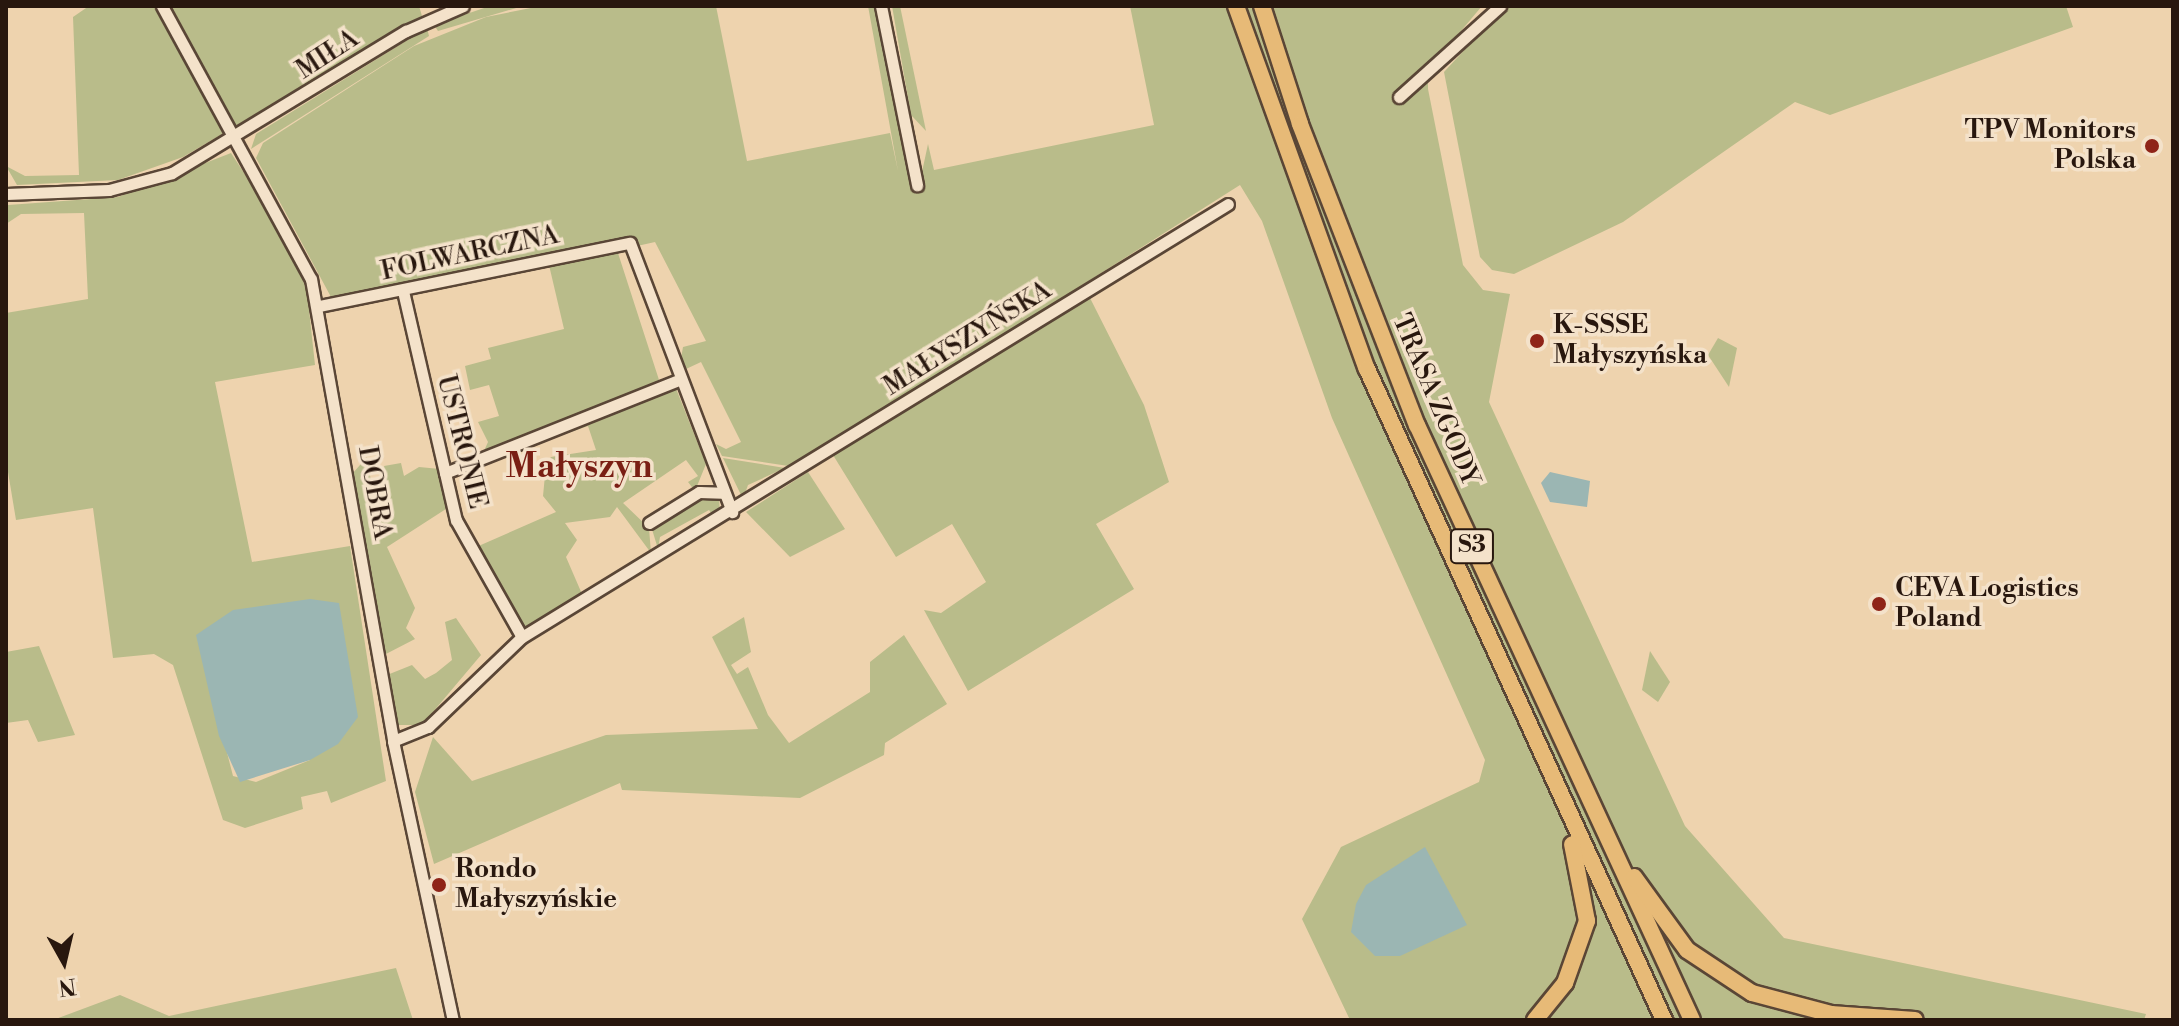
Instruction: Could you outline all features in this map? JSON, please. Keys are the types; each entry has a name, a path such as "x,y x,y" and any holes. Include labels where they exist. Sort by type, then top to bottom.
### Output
{"highway":[{"name":"TRASA ZGODY","path":"1236,6 1367,369 1549,774 1664,1020"},
{"name":"TRASA ZGODY","path":"1262,6 1391,361 1692,1020"},
{"path":"1535,1020 1565,983 1587,921 1578,862 1549,774"},
{"path":"1599,822 1666,924 1726,980 1785,1005 1915,1020"}],"street":[{"name":"DOBRA","path":"162,6 296,241 319,306 393,741 453,1020"},
{"name":"MIŁA","path":"6,194 132,186 238,138 442,10 463,6"},
{"path":"881,6 917,185"},
{"path":"1399,97 1500,6"},
{"name":"MAŁYSZYŃSKA","path":"393,741 428,727 522,637 732,512 1228,204"},
{"name":"FOLWARCZNA","path":"319,306 630,243 676,381"},
{"name":"USTRONIE","path":"403,291 456,520 522,637"},
{"path":"445,473 676,381 732,512"},
{"path":"649,523 699,492 722,493"}],"green space":[{"path":"89,6 419,6 422,16 183,157 118,180 17,185 6,166 25,176 79,175 73,17"},
{"path":"490,6 523,6 438,31 434,25"},
{"path":"541,6 716,6 747,161 890,133 898,171 868,6 875,6 909,174 922,172 928,144 934,170 1154,125 1130,6 1482,6 1428,70 1428,89 1463,265 1483,290 1510,294 1489,402 1685,826 1784,938 2146,1014 2144,1020 1350,1020 1302,919 1341,847 1479,782 1485,760 1332,418 1262,221 1240,185 795,467 722,456 716,444 726,449 741,442 701,362 686,369 685,382 679,370 683,347 706,341 655,242 637,246 634,237 331,297 256,158 263,143 414,46 486,17"},
{"path":"892,6 900,6 926,131 911,115"},
{"path":"1505,6 2066,6 2073,27 1830,115 1795,102 1623,222 1514,274 1492,270 1480,257 1444,72"},
{"path":"427,28 429,36 251,149 256,134"},
{"path":"231,153 286,237 307,291 315,365 215,382 252,562 350,546 386,781 331,803 327,791 301,797 303,809 245,828 223,820 173,665 154,654 113,658 93,508 16,520 6,460 6,313 88,299 84,213 21,214 6,224 8,205 118,197","holes":["197,635 310,760 256,782 233,776"]},
{"path":"617,250 660,383 484,451 488,442 478,422 499,416 489,385 470,390 465,366 491,359 488,348 564,329 549,265"},
{"path":"1089,296 1144,405 1169,482 1096,524 1134,589 968,691 924,610 941,613 986,582 952,524 896,557 833,455"},
{"path":"1718,338 1737,348 1729,387 1708,355"},
{"path":"675,386 706,464 695,491 688,482 698,476 686,460 623,503 649,528 651,553 617,507 610,517 565,523 577,540 566,557 582,594 522,629 474,548 556,512 543,496 546,465 551,457 596,450 588,426 450,474"},
{"path":"367,457 371,481 386,479 384,466 401,463 404,476 419,467 440,469 449,507 387,547 415,608 406,628 415,639 384,655 353,473"},
{"path":"723,458 785,468 748,485 743,499"},
{"path":"808,472 845,529 790,557 746,512"},
{"path":"701,494 719,498 720,512 714,517 709,510 660,537 658,549 651,526"},
{"path":"744,617 751,652 731,665 737,674 748,667 768,715 789,743 870,692 870,662 904,635 947,704 885,743 884,755 800,798 622,790 620,783 434,864 415,792 433,737 472,781 606,735 758,729 712,637"},
{"path":"456,618 481,655 422,725 398,725 387,675 412,665 425,679 452,660 445,622"},
{"path":"39,646 75,735 38,742 28,720 6,723 6,652"},
{"path":"1650,651 1670,682 1658,702 1642,690"},
{"path":"396,968 413,1020 53,1020 120,995 169,1016"}],"water":[{"path":"1550,472 1590,481 1587,507 1550,502 1541,483"},
{"path":"310,599 339,603 358,717 338,744 310,760 240,782 219,736 196,635 233,610"},
{"path":"1425,847 1467,925 1400,956 1375,956 1351,932 1356,904 1366,885"}],"place":[{"name":"TPV Monitors Polska","path":"2152,146"},
{"name":"K-SSSE Małyszyńska","path":"1537,341"},
{"name":"CEVA Logistics Poland","path":"1879,604"},
{"name":"Rondo Małyszyńskie","path":"439,885"}],"district":[{"name":"Małyszyn","path":"579,468"}]}
